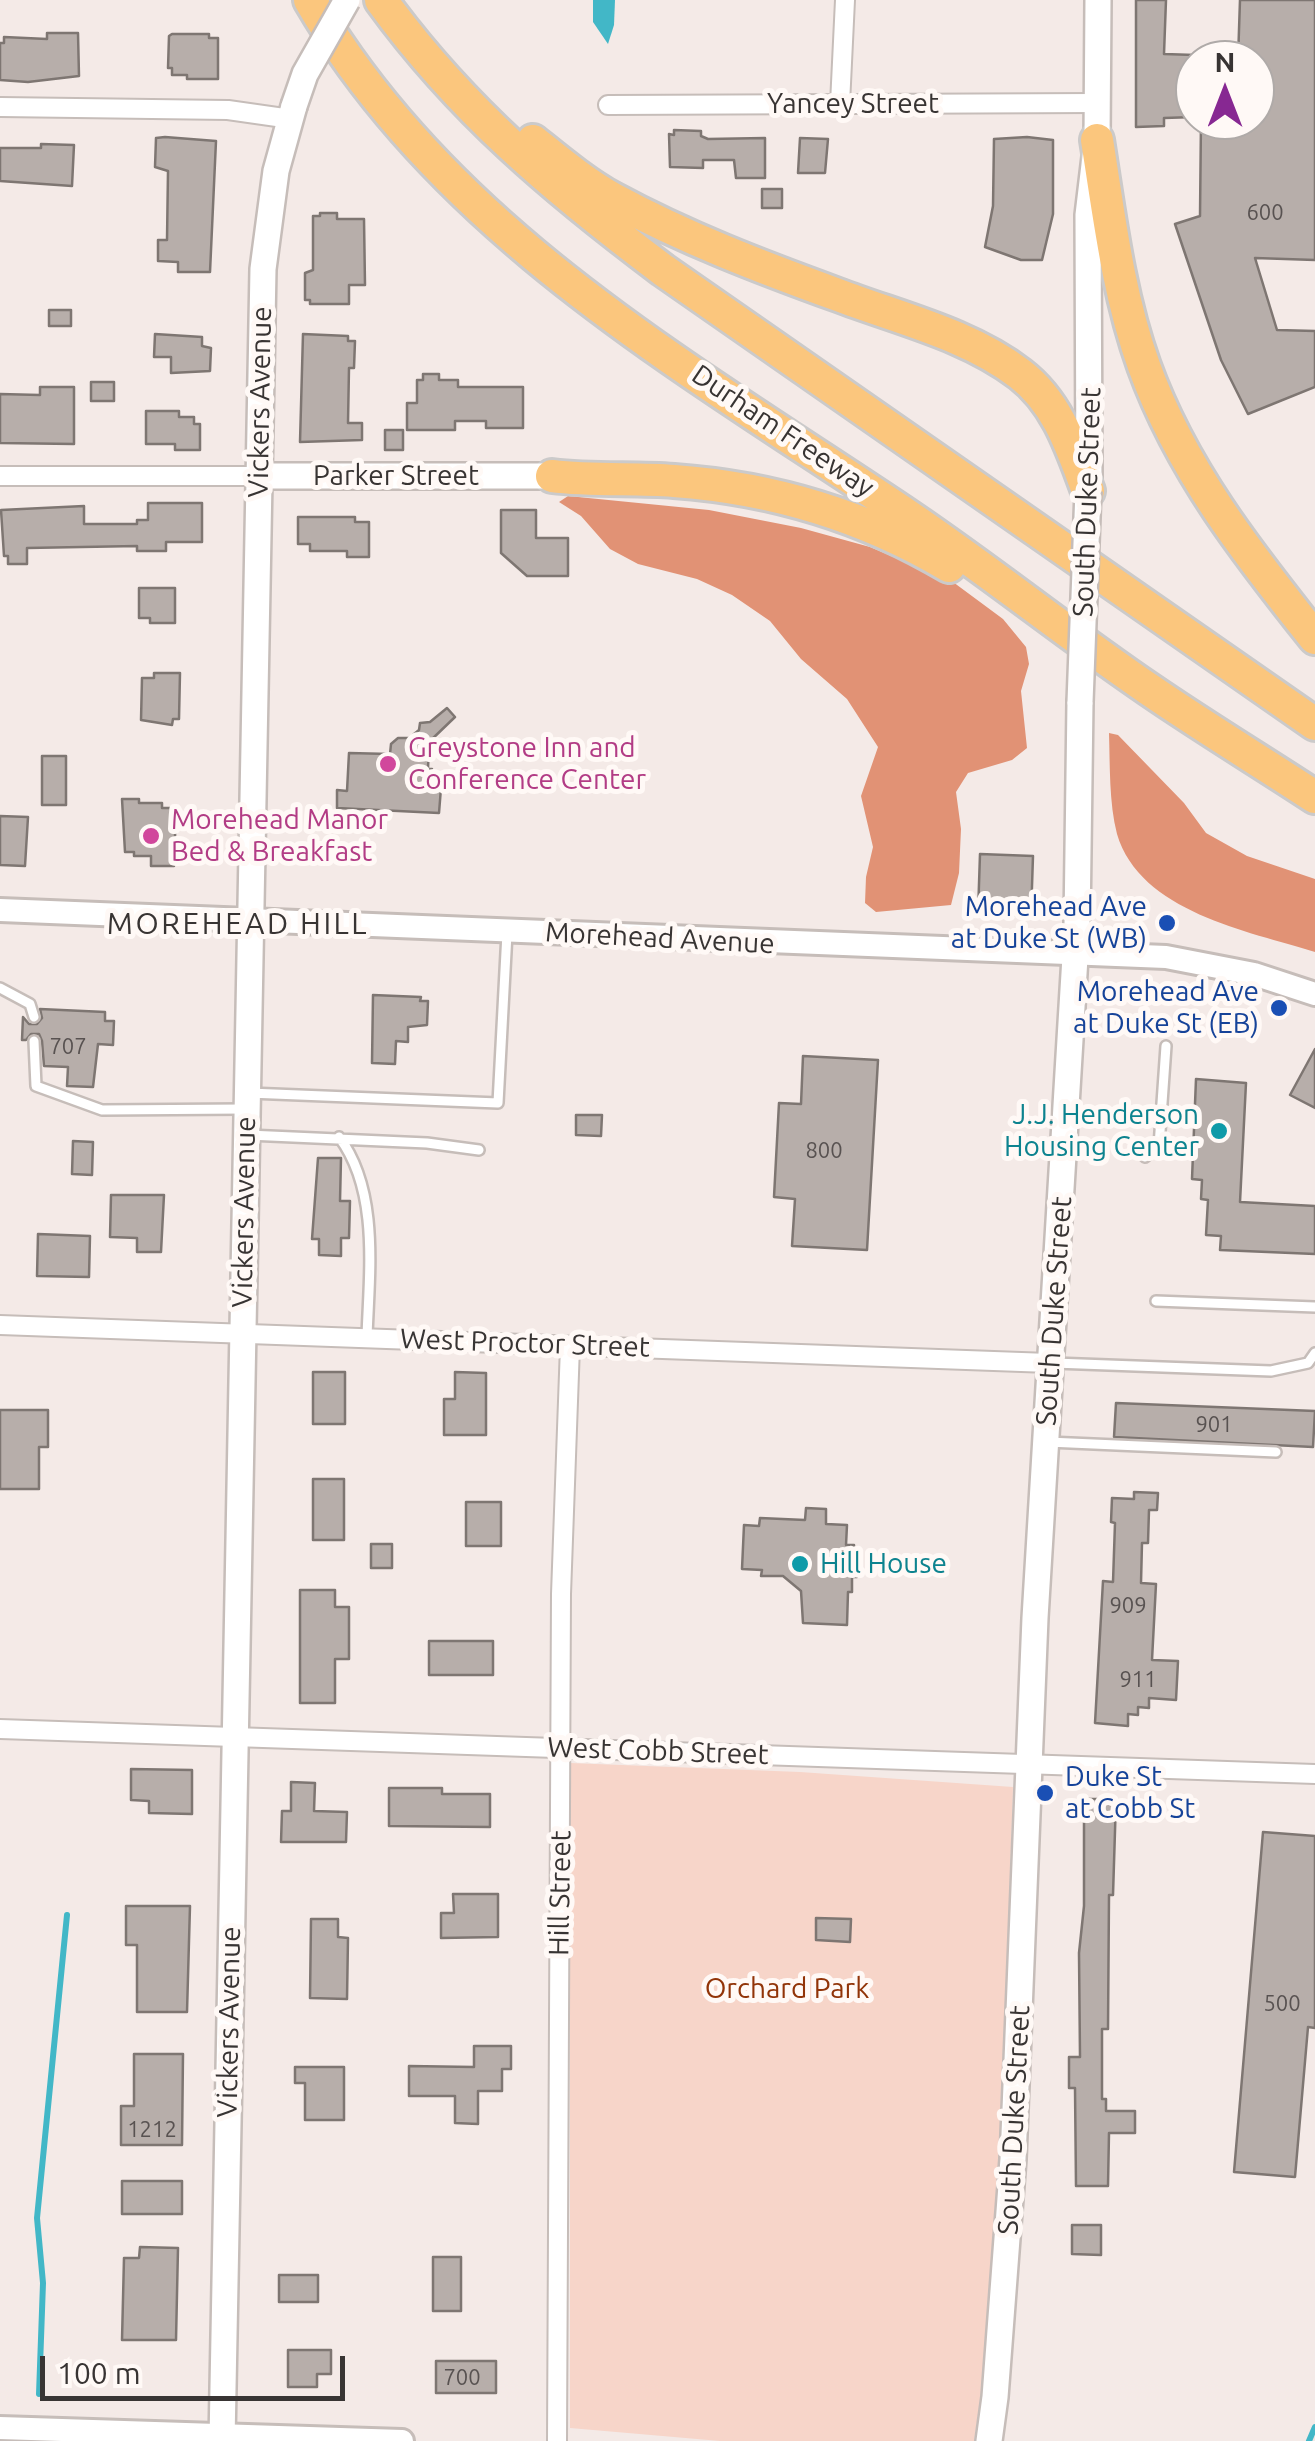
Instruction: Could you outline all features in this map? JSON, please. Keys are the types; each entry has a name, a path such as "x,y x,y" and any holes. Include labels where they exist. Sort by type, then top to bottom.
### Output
{"highway":[{"path":"284,0 301,22 333,39"},
{"name":"Durham Freeway","path":"310,0 333,39 384,108 467,195 548,265 722,393 980,564 1149,689 1315,796"},
{"path":"381,0 445,82 569,200 663,270 1315,724"},
{"path":"445,82 490,106 610,197 704,243 934,330 1020,374 1040,393 1060,422 1088,491"},
{"path":"1097,140 1125,296 1144,368 1177,438 1229,528 1315,638"},
{"path":"552,476 725,487 776,495 852,518 929,554 1149,689"}],"main road":[{"name":"Vickers Avenue","path":"222,2439 265,234 276,171 305,74 347,0"},
{"name":"South Duke Street","path":"988,2441 999,2357 1013,2159 1028,1764 1076,952 1088,491 1088,215 1097,140 1098,0"},
{"name":"Parker Street","path":"258,476 552,476"}],"street":[{"path":"840,104 845,0"},
{"name":"Yancey Street","path":"608,104 1097,103"},
{"path":"0,107 292,112"},
{"name":"Parker Street","path":"0,476 258,476"},
{"name":"Morehead Avenue","path":"0,910 1166,957 1214,965 1315,994"},
{"name":"West Proctor Street","path":"0,1325 1049,1363"},
{"name":"Hill Street","path":"557,2441 561,1594 570,1346"},
{"name":"West Cobb Street","path":"0,1729 1315,1774"},
{"path":"0,2428 222,2439 402,2441"}],"lane":[{"path":"34,1041 36,1086 102,1110 246,1112 498,1103 507,930"},
{"path":"0,988 30,1004 34,1017"},
{"path":"1145,1158 1159,1146 1166,1046"},
{"path":"246,1112 339,1138 426,1142 479,1150"},
{"path":"339,1138 351,1153 365,1205 369,1254 366,1337"},
{"path":"1156,1301 1315,1307"},
{"path":"1049,1363 1271,1371 1308,1363 1315,1353"},
{"path":"1045,1442 1276,1452"}],"green space":[{"name":"Orchard Park","path":"570,1763 800,1772 1013,1787 1001,2153 988,2352 974,2441 720,2441 570,2428"}],"shaded area":[{"path":"568,496 709,510 801,528 870,547 953,582 1003,619 1026,647 1029,664 1021,691 1027,748 1012,760 968,773 956,792 961,829 959,873 951,905 876,912 865,903 873,847 861,796 878,747 847,699 801,659 770,621 732,595 697,579 638,564 610,549 581,516 559,502"},
{"path":"1109,733 1118,735 1184,803 1206,833 1247,856 1315,879 1315,952 1200,914 1148,882 1129,861 1117,834 1111,797"}],"water":[{"path":"593,0 615,0 608,44 593,22"}],"building":[{"path":"1136,0 1166,0 1164,54 1175,54 1175,118 1164,118 1164,126 1136,127"},
{"path":"1240,0 1315,0 1315,260 1255,258 1277,330 1315,331 1315,387 1248,414 1221,360 1175,224 1200,216 1201,140 1275,140 1275,40 1239,40"},
{"path":"47,33 78,33 79,76 28,82 0,80 0,43 4,43 4,37 47,39"},
{"path":"172,34 209,34 209,38 218,38 218,79 172,75 172,68 168,68"},
{"path":"674,130 701,131 701,136 708,139 765,138 765,178 736,178 734,160 703,160 703,168 670,167 669,134 674,135"},
{"path":"156,138 216,141 210,272 178,272 178,262 158,261 158,240 167,240 168,171 155,167"},
{"path":"800,138 828,139 825,173 798,173"},
{"path":"994,139 1053,140 1053,214 1042,260 1021,260 985,247 993,206"},
{"path":"41,144 74,145 72,186 0,181 0,148 41,148"},
{"path":"762,189 782,189 782,208 762,208"},
{"path":"337,213 337,219 364,219 365,285 349,285 349,304 310,304 310,300 305,300 305,273 313,270 313,216"},
{"path":"49,310 71,310 71,326 49,326"},
{"path":"155,334 202,337 202,346 211,348 210,371 171,373 171,357 154,357"},
{"path":"303,334 348,336 348,341 355,341 354,368 349,368 348,423 362,423 362,440 300,442"},
{"path":"423,374 439,374 439,380 458,380 458,387 523,387 523,428 486,428 486,421 455,421 455,430 407,430 407,403 417,403 417,380 423,380"},
{"path":"91,382 114,382 114,401 91,401"},
{"path":"40,387 74,387 74,444 0,443 0,394 40,395"},
{"path":"146,411 179,411 179,417 194,417 194,424 200,424 200,450 175,450 175,444 146,444"},
{"path":"385,430 403,430 403,450 385,450"},
{"path":"148,503 202,503 202,542 166,542 166,551 137,551 137,546 27,548 27,564 8,564 8,556 4,556 1,510 84,506 84,524 137,524 137,520 148,520"},
{"path":"501,510 536,510 536,538 568,538 568,576 527,576 501,553"},
{"path":"298,517 355,517 355,522 369,522 369,557 347,557 347,551 310,551 310,544 298,544"},
{"path":"139,588 175,588 175,623 150,623 150,618 139,618"},
{"path":"154,673 180,673 179,719 173,719 172,725 141,720 142,678 154,678"},
{"name":"Greystone Inn and Conference Center","path":"447,708 455,717 429,742 431,787 441,788 439,813 337,808 337,790 347,791 349,753 390,754 391,744 398,738 409,738 419,730 420,723 430,722"},
{"path":"42,756 66,756 66,805 42,805"},
{"name":"Morehead Manor Bed & Breakfast","path":"122,799 176,808 174,866 151,866 151,856 125,852"},
{"path":"0,816 28,817 25,866 0,865"},
{"path":"980,854 1033,856 1031,916 978,914"},
{"path":"373,995 421,997 420,1001 428,1001 427,1025 408,1027 408,1042 396,1041 395,1064 372,1063"},
{"path":"40,1009 105,1012 105,1021 114,1021 113,1045 98,1044 93,1087 67,1086 68,1067 44,1066 39,1034 22,1040 23,1017 29,1024 37,1024 42,1018"},
{"path":"1315,1049 1315,1108 1290,1095"},
{"path":"803,1056 878,1060 867,1250 792,1246 795,1199 774,1197 779,1103 801,1104"},
{"name":"J.J. Henderson Housing Center","path":"1196,1079 1246,1083 1240,1202 1315,1206 1315,1254 1220,1250 1221,1236 1206,1235 1208,1200 1201,1199 1202,1180 1192,1179"},
{"path":"576,1115 602,1115 601,1136 576,1135"},
{"path":"73,1141 93,1142 92,1175 72,1174"},
{"path":"318,1158 341,1158 340,1201 350,1201 349,1238 341,1238 341,1256 319,1255 319,1239 312,1239"},
{"path":"111,1195 164,1195 161,1252 137,1252 137,1238 110,1237"},
{"path":"38,1234 90,1236 89,1277 37,1276"},
{"path":"313,1372 345,1372 345,1424 313,1424"},
{"path":"455,1372 486,1373 486,1435 444,1435 444,1399 455,1399"},
{"path":"1116,1403 1315,1411 1313,1447 1114,1437"},
{"path":"0,1410 48,1410 48,1447 39,1447 39,1489 0,1489"},
{"path":"313,1479 344,1479 344,1540 313,1540"},
{"path":"1134,1492 1158,1493 1157,1510 1149,1510 1148,1543 1142,1543 1141,1583 1156,1584 1152,1660 1178,1661 1176,1700 1149,1698 1149,1708 1138,1707 1138,1715 1128,1714 1128,1726 1095,1723 1103,1581 1113,1582 1112,1498 1134,1499"},
{"path":"466,1502 501,1502 501,1546 466,1546"},
{"name":"Hill House","path":"806,1508 826,1509 826,1524 847,1525 846,1545 854,1545 854,1558 858,1558 857,1577 852,1577 852,1592 848,1592 847,1625 803,1623 801,1591 783,1576 761,1576 762,1570 742,1569 744,1525 759,1526 760,1518 805,1520"},
{"path":"371,1544 392,1544 392,1568 371,1568"},
{"path":"300,1590 335,1590 335,1607 349,1607 349,1659 335,1659 335,1703 300,1703"},
{"path":"429,1641 493,1641 493,1675 429,1675"},
{"path":"131,1769 192,1770 192,1814 149,1813 149,1801 131,1800"},
{"path":"291,1782 315,1783 314,1811 347,1812 346,1842 281,1842 282,1811 291,1811"},
{"path":"389,1788 442,1788 442,1794 490,1794 490,1827 389,1826"},
{"path":"1084,1799 1116,1799 1113,1895 1109,1895 1108,2029 1102,2029 1102,2099 1106,2099 1106,2111 1135,2111 1135,2133 1109,2133 1108,2186 1076,2186 1075,2088 1069,2088 1069,2057 1080,2057"},
{"path":"1263,1832 1315,1836 1315,2028 1308,2027 1295,2177 1234,2172"},
{"path":"453,1894 498,1894 498,1937 441,1938 441,1913 454,1913"},
{"path":"126,1906 190,1906 187,2012 137,2012 137,1945 126,1945"},
{"path":"816,1918 851,1919 850,1942 816,1940"},
{"path":"311,1919 338,1919 338,1937 348,1938 347,1999 310,1998"},
{"path":"474,2046 511,2046 511,2069 502,2069 502,2091 478,2091 478,2124 455,2123 455,2096 409,2096 409,2066 474,2067"},
{"path":"134,2054 183,2054 182,2145 121,2145 121,2106 134,2106"},
{"path":"295,2067 344,2067 344,2120 305,2120 305,2083 295,2083"},
{"path":"122,2181 182,2181 182,2214 122,2214"},
{"path":"1072,2225 1101,2225 1101,2255 1072,2254"},
{"path":"140,2247 178,2248 176,2340 122,2340 124,2258 139,2258"},
{"path":"433,2257 461,2257 461,2311 433,2311"},
{"path":"279,2275 318,2275 318,2302 279,2302"},
{"path":"288,2350 331,2350 331,2374 317,2374 317,2387 288,2387"},
{"path":"436,2361 496,2361 496,2393 436,2393"}],"waterway":[{"path":"39,2394 43,2283 37,2218 67,1915"},
{"path":"1309,2441 1315,2427"}],"place":[{"name":"Greystone Inn and Conference Center","path":"388,764"},
{"name":"Morehead Manor Bed & Breakfast","path":"151,836"},
{"name":"Morehead Ave at Duke St (WB)","path":"1167,923"},
{"name":"Morehead Ave at Duke St (EB)","path":"1279,1008"},
{"name":"J.J. Henderson Housing Center","path":"1219,1131"},
{"name":"Hill House","path":"800,1564"},
{"name":"Duke St at Cobb St","path":"1045,1793"}],"district":[{"name":"MOREHEAD HILL","path":"238,924"}]}
